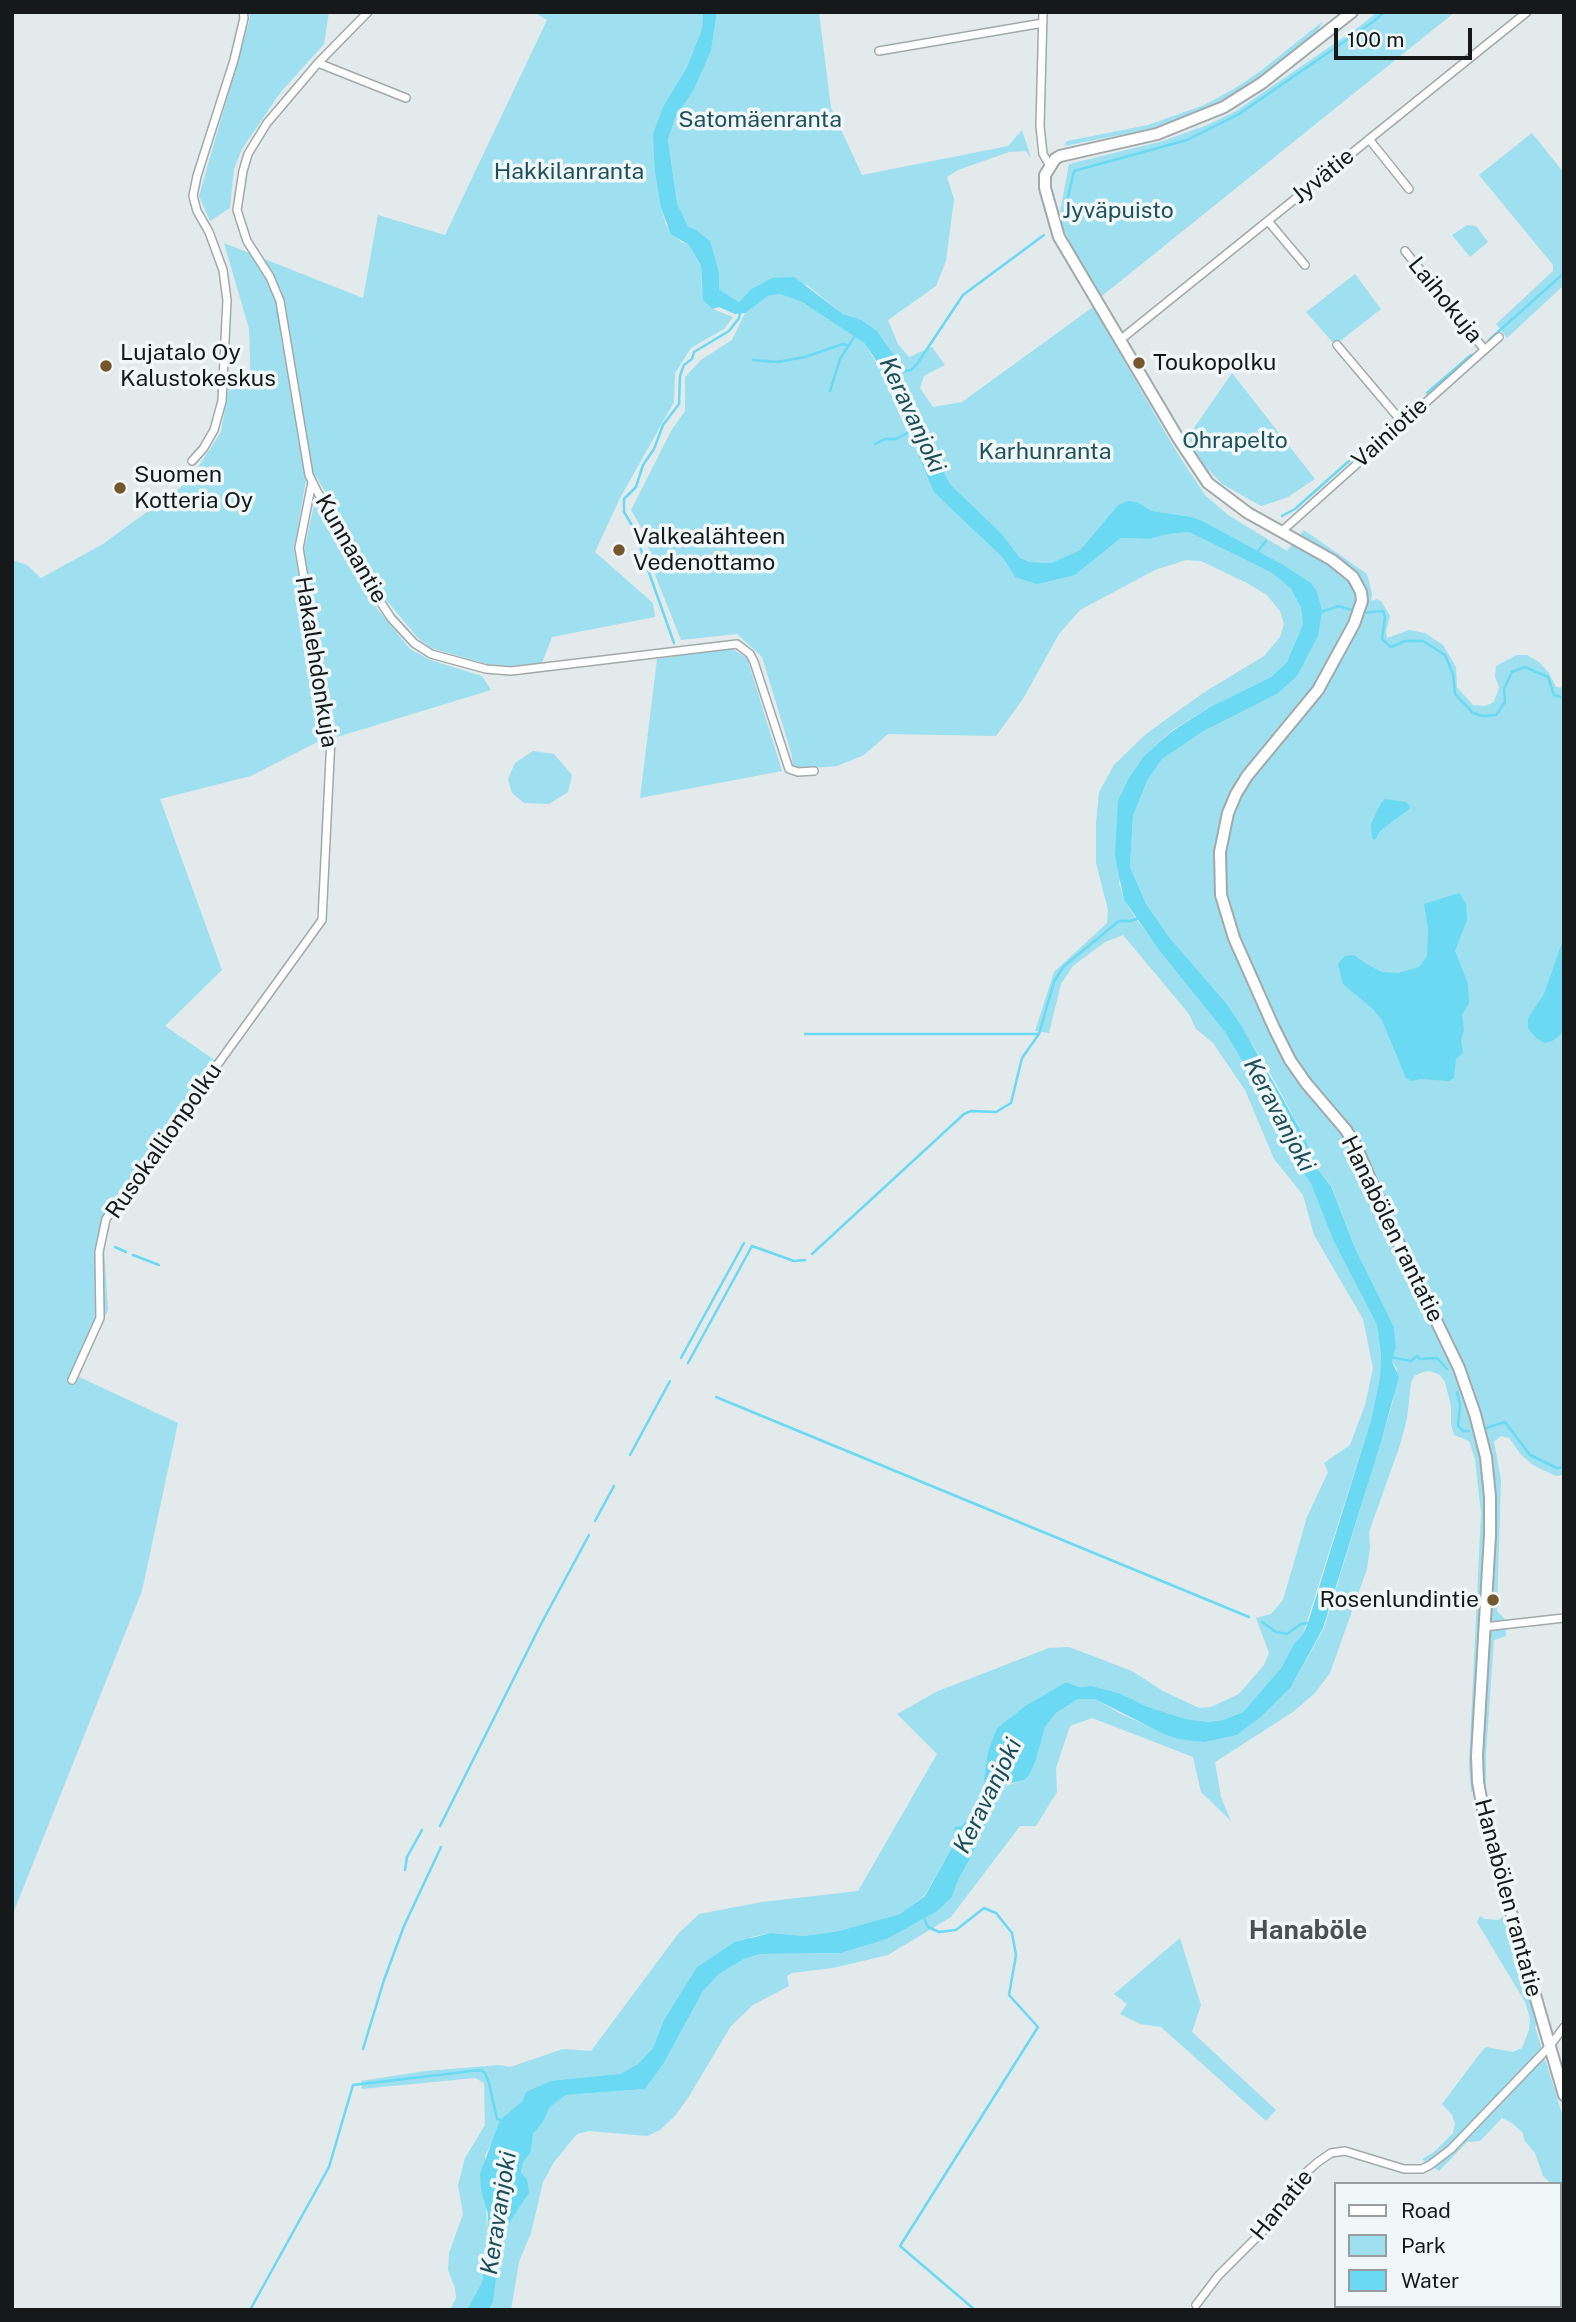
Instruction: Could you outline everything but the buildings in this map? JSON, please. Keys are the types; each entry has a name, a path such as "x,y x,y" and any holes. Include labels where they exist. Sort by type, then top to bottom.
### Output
{"street":[{"path":"192,461 204,449 214,430 222,401 227,300 223,270 193,196 234,60 243,12"},
{"name":"Kunnaantie","path":"368,12 286,98 248,154 237,210 247,241 270,277 280,301 309,475 349,540 378,599 414,643 431,654 486,670 511,671 737,644 750,654 754,662 789,769 798,772 814,771"},
{"path":"1043,12 1040,126 1043,154 1049,166 1060,156 1157,134 1224,107 1262,83 1352,12"},
{"name":"Jyvätie","path":"1120,340 1527,12"},
{"path":"878,51 1043,23"},
{"path":"317,63 406,98"},
{"path":"1369,139 1409,189"},
{"name":"Hanabölen rantatie","path":"1049,166 1045,175 1046,196 1059,237 1208,483 1248,513 1346,570 1359,586 1362,597 1354,624 1318,690 1247,776 1236,794 1228,813 1220,852 1222,895 1234,938 1274,1028 1290,1060 1356,1146 1389,1223 1463,1379 1475,1414 1486,1457 1490,1497 1478,1782 1486,1826 1564,2095"},
{"path":"1268,220 1305,265"},
{"name":"Laihokuja","path":"1405,251 1484,349"},
{"name":"Vainiotie","path":"1282,531 1499,337"},
{"path":"1337,345 1402,422"},
{"name":"Hakalehdonkuja","path":"312,481 299,548 331,738 324,910 319,927"},
{"name":"Rusokallionpolku","path":"72,1380 100,1318 99,1252 106,1219 319,927"},
{"path":"1484,1627 1564,1618"},
{"name":"Hanatie","path":"1196,2305 1218,2276 1268,2226 1303,2175 1318,2162 1331,2153 1345,2151 1404,2169 1427,2167 1451,2149 1549,2047 1564,2027"}],"green space":[{"path":"249,12 329,12 324,44 280,93 242,149 234,169 230,208 210,221 199,196 250,18"},
{"name":"Hakkilanranta","path":"534,12 703,12 702,29 687,67 664,105 655,173 666,225 681,242 689,245 701,267 702,290 713,309 733,317 724,329 691,348 675,373 674,402 620,498 595,552 653,603 655,617 552,637 542,663 511,666 487,664 431,648 418,638 377,589 352,535 315,475 306,480 294,550 327,737 251,776 160,799 222,970 165,1026 216,1061 112,1212 104,1247 108,1310 77,1376 178,1423 142,1591 12,1916 12,560 27,565 41,578 103,544 189,481 221,432 230,380 251,389 249,329 224,243 363,298 378,215 445,235 547,20"},
{"path":"717,12 819,12 831,108 862,175 1008,146 1022,130 1031,158 1026,151 1009,152 958,170 947,177 954,199 946,261 936,286 888,320 898,344 909,357 932,347 945,365 924,376 920,388 933,407 962,402 1093,307 1176,451 1205,495 1228,515 1287,551 1304,530 1367,574 1372,593 1371,601 1381,601 1390,616 1387,638 1409,630 1425,633 1443,645 1456,667 1457,687 1473,705 1485,706 1494,702 1499,687 1495,677 1496,666 1517,655 1527,655 1539,662 1556,687 1564,688 1564,1475 1556,1476 1533,1465 1521,1455 1509,1438 1501,1436 1494,1442 1501,1480 1497,1611 1505,1619 1506,1636 1494,1640 1486,1786 1471,1792 1469,1763 1481,1513 1475,1459 1469,1441 1454,1435 1445,1382 1440,1375 1430,1371 1423,1372 1414,1376 1411,1383 1407,1419 1400,1445 1369,1532 1367,1569 1330,1673 1315,1693 1293,1712 1215,1762 1221,1797 1231,1821 1201,1792 1193,1757 1092,1718 1070,1726 1056,1768 1057,1792 1036,1826 1020,1826 951,1917 888,1955 787,1976 789,1986 753,2005 731,2026 688,2098 660,2130 647,2136 589,2131 577,2134 554,2162 543,2182 531,2233 519,2262 511,2310 489,2310 493,2302 502,2234 529,2193 521,2173 523,2161 531,2152 533,2134 550,2107 566,2095 645,2089 664,2063 703,1991 719,1974 744,1959 760,1954 841,1953 887,1939 952,1897 1003,1787 1024,1780 1036,1760 1045,1727 1056,1713 1078,1699 1095,1699 1121,1714 1178,1739 1237,1735 1262,1716 1291,1687 1324,1628 1393,1401 1397,1369 1392,1362 1396,1347 1394,1327 1355,1248 1331,1185 1305,1154 1305,1138 1269,1071 1226,1003 1169,937 1146,904 1130,867 1133,816 1147,781 1162,759 1202,732 1277,694 1318,636 1280,563 1192,517 1152,511 1137,502 1118,505 1080,550 1051,563 1030,562 1020,558 1002,534 951,485 923,436 905,389 899,362 877,331 862,320 843,314 807,285 750,290 739,302 719,289 719,273 688,228 677,203 668,140 675,118 694,88 711,51"},
{"name":"Jyväpuisto","path":"1377,12 1455,12 1102,296 1074,252 1061,222 1060,211 1069,164 1163,141 1236,111"},
{"path":"1323,21 1317,32 1267,72 1213,107 1184,120 1156,128 1064,146 1067,141 1148,125 1204,105 1262,70"},
{"path":"1532,133 1564,173 1564,285 1507,338 1496,324 1553,271 1553,265 1479,175"},
{"path":"1467,225 1476,226 1488,242 1470,257 1452,235"},
{"path":"1355,274 1381,309 1335,345 1306,312"},
{"path":"780,294 802,302 864,343 881,370 912,444 977,533 1003,558 1015,577 1075,575 1121,538 1150,539 1189,532 1272,573 1291,589 1301,608 1303,624 1287,662 1271,677 1210,707 1171,731 1145,755 1119,883 1124,900 1136,919 1225,1032 1253,1079 1290,1154 1311,1184 1334,1242 1377,1325 1381,1355 1380,1377 1371,1420 1303,1634 1294,1644 1281,1668 1243,1712 1209,1722 1186,1719 1148,1707 1119,1693 1092,1686 1079,1687 1066,1682 1025,1706 997,1728 983,1791 968,1818 956,1831 955,1842 925,1895 901,1914 839,1931 804,1936 771,1933 751,1937 663,2022 653,2048 638,2064 620,2074 526,2092 522,2101 500,2120 495,2137 485,2155 487,2240 482,2282 467,2310 450,2310 456,2298 448,2270 449,2253 463,2214 458,2185 465,2158 485,2125 484,2083 475,2078 362,2089 361,2081 425,2071 500,2065 510,2067 563,2049 591,2051 678,1934 699,1914 762,1902 858,1891 937,1754 897,1714 938,1691 1049,1648 1069,1647 1132,1671 1163,1691 1199,1708 1211,1707 1239,1694 1264,1665 1269,1653 1256,1618 1271,1614 1283,1600 1307,1517 1328,1472 1324,1463 1350,1445 1365,1405 1373,1368 1363,1319 1314,1235 1303,1195 1274,1159 1245,1090 1213,1043 1196,1029 1189,1014 1123,935 1105,942 1073,966 1061,984 1049,1033 1035,1031 1054,972 1107,923 1108,910 1096,863 1096,823 1099,792 1114,765 1146,734 1203,693 1264,656 1280,637 1284,624 1280,611 1267,595 1247,583 1201,561 1186,560 1155,570 1080,610 1059,634 1023,699 996,736 888,734 864,755 837,766 801,769 793,766 762,657 737,634 681,640 653,570 646,536 631,510 671,431 685,411 685,377 701,360 732,340 745,313 753,306 768,296"},
{"name":"Ohrapelto","path":"1232,373 1315,479 1288,497 1261,506 1222,484 1205,466 1187,438"},
{"path":"315,501 347,547 370,600 410,649 430,660 482,676 491,690 337,737 304,550"},
{"path":"731,648 747,658 782,771 640,798 657,659"},
{"path":"533,751 554,754 572,775 568,792 549,804 524,803 512,793 508,779 515,763"},
{"path":"1480,1916 1498,1920 1503,1917 1508,1920 1513,1942 1513,1960 1526,1986 1538,2024 1535,2027 1564,2120 1564,2310 1475,2308 1562,2308 1562,2182 1550,2182 1543,2176 1535,2153 1524,2140 1523,2133 1502,2118 1480,2141 1467,2142 1439,2171 1422,2159 1434,2152 1453,2133 1455,2124 1452,2115 1442,2104 1481,2052 1486,2047 1513,2052 1522,2048 1529,2030 1530,2018 1525,2002 1477,1922"},
{"path":"1180,1938 1201,2005 1192,2032 1276,2110 1266,2121 1161,2027 1140,2024 1120,2014 1127,2004 1114,1994"}],"water":[{"name":"Keravanjoki","path":"703,12 717,12 711,51 694,89 675,118 668,140 677,203 688,227 710,241 719,273 719,289 739,302 750,290 772,278 794,277 843,314 862,320 877,331 899,362 905,389 923,436 951,485 1002,534 1020,558 1030,562 1051,563 1080,550 1118,505 1128,501 1137,502 1152,511 1202,521 1280,563 1311,583 1317,592 1322,611 1318,636 1297,676 1277,694 1202,732 1162,759 1147,781 1133,816 1130,867 1146,904 1169,937 1226,1003 1242,1027 1305,1138 1308,1148 1306,1154 1331,1186 1355,1248 1394,1327 1396,1347 1392,1362 1399,1377 1323,1628 1291,1687 1262,1716 1237,1735 1204,1742 1178,1739 1164,1734 1095,1699 1078,1699 1056,1713 1045,1727 1029,1775 1024,1780 1003,1787 952,1897 937,1911 887,1939 841,1953 760,1954 744,1959 719,1974 703,1991 664,2063 645,2089 566,2095 550,2107 533,2134 531,2152 523,2162 521,2173 527,2179 529,2193 502,2234 493,2302 489,2310 467,2310 482,2282 487,2240 488,2214 481,2190 480,2174 500,2120 522,2101 526,2092 551,2081 620,2074 638,2064 653,2048 663,2022 697,1967 735,1942 771,1933 804,1936 839,1931 900,1914 925,1896 955,1842 955,1827 961,1826 968,1818 983,1791 988,1752 997,1728 1025,1706 1066,1682 1079,1687 1092,1686 1119,1693 1148,1707 1186,1719 1209,1722 1243,1712 1281,1668 1308,1623 1371,1420 1380,1377 1381,1355 1377,1325 1334,1242 1311,1184 1290,1154 1253,1079 1225,1032 1160,951 1124,900 1115,856 1118,801 1129,778 1145,755 1171,732 1210,707 1271,677 1287,662 1303,624 1301,608 1291,589 1272,573 1189,532 1150,539 1121,538 1075,575 1037,584 1015,577 1003,558 934,492 894,396 864,343 802,302 780,294 768,296 745,313 735,314 719,307 713,309 703,300 701,266 689,245 671,234 661,208 655,173 653,134 664,105 687,67 702,29"},
{"path":"1385,799 1406,802 1410,806 1380,831 1375,840 1372,838 1371,824"},
{"path":"1459,893 1466,904 1467,920 1455,951 1468,984 1469,1003 1462,1015 1463,1053 1456,1059 1454,1078 1449,1081 1412,1081 1406,1078 1382,1020 1343,984 1338,964 1345,956 1354,955 1382,972 1399,973 1419,967 1427,956 1428,928 1424,904"},
{"path":"1564,937 1564,1032 1552,1041 1544,1043 1528,1028 1528,1018 1544,994"}],"waterway":[{"path":"1061,218 1074,171 1187,140 1239,114 1384,12"},
{"name":"Keravanjoki","path":"900,372 911,370 917,364 963,295 1044,235"},
{"path":"1489,340 1564,273"},
{"path":"277,310 283,338"},
{"path":"674,643 641,550 639,537 624,512 624,499 636,487 643,465 654,449 663,425 679,404 680,376 684,365 692,359 694,352 729,331 740,313"},
{"path":"830,391 840,359 856,334"},
{"path":"753,360 777,362 805,357 843,344 849,346"},
{"path":"1427,393 1471,355"},
{"path":"1406,411 1418,401"},
{"path":"1382,432 1388,427"},
{"name":"Keravanjoki","path":"875,444 885,439 896,439 911,431"},
{"path":"1282,516 1295,509 1376,437"},
{"path":"1257,552 1266,541"},
{"path":"1321,612 1339,606 1355,611"},
{"path":"1361,613 1383,611 1385,617 1382,639 1391,647 1405,641 1423,641 1445,655 1453,674 1455,694 1473,713 1483,716 1496,715 1505,702 1504,689 1512,672 1525,667 1548,677 1554,695 1564,698"},
{"path":"812,1254 964,1114 971,1111 996,1112 1011,1103 1022,1058 1039,1034 1054,982 1063,967 1119,921 1139,918"},
{"path":"805,1034 1039,1034"},
{"path":"681,1358 744,1243"},
{"path":"688,1363 752,1246 794,1261 805,1260"},
{"path":"115,1247 126,1252"},
{"path":"133,1255 159,1265"},
{"path":"1391,1357 1411,1361 1417,1356 1420,1359 1437,1358 1447,1369"},
{"path":"630,1455 670,1381"},
{"path":"1457,1392 1460,1405 1458,1426 1463,1431 1469,1431"},
{"path":"716,1397 1249,1617"},
{"path":"1486,1428 1505,1422 1530,1455 1557,1468 1564,1467"},
{"path":"595,1521 614,1486"},
{"path":"440,1826 541,1624 589,1535"},
{"path":"1262,1622 1276,1632 1287,1634 1301,1624 1309,1623"},
{"path":"405,1870 407,1857 422,1830"},
{"path":"363,2049 404,1926 441,1847"},
{"path":"923,1916 928,1927 939,1932 956,1930 984,1908 996,1913 1012,1933 1016,1955 1009,1995 1038,2027 900,2246 975,2310"},
{"path":"250,2310 329,2167 353,2085 481,2070 489,2083 497,2119 501,2120"}],"place":[{"name":"Toukopolku","path":"1139,363"},
{"name":"Lujatalo Oy Kalustokeskus","path":"106,366"},
{"name":"Suomen Kotteria Oy","path":"120,488"},
{"name":"Valkealähteen Vedenottamo","path":"619,550"},
{"name":"Rosenlundintie","path":"1493,1600"}],"district":[{"name":"Hanaböle","path":"1308,1931"}],"park label":[{"name":"Satomäenranta","path":"760,120"},
{"name":"Karhunranta","path":"1045,452"}]}
